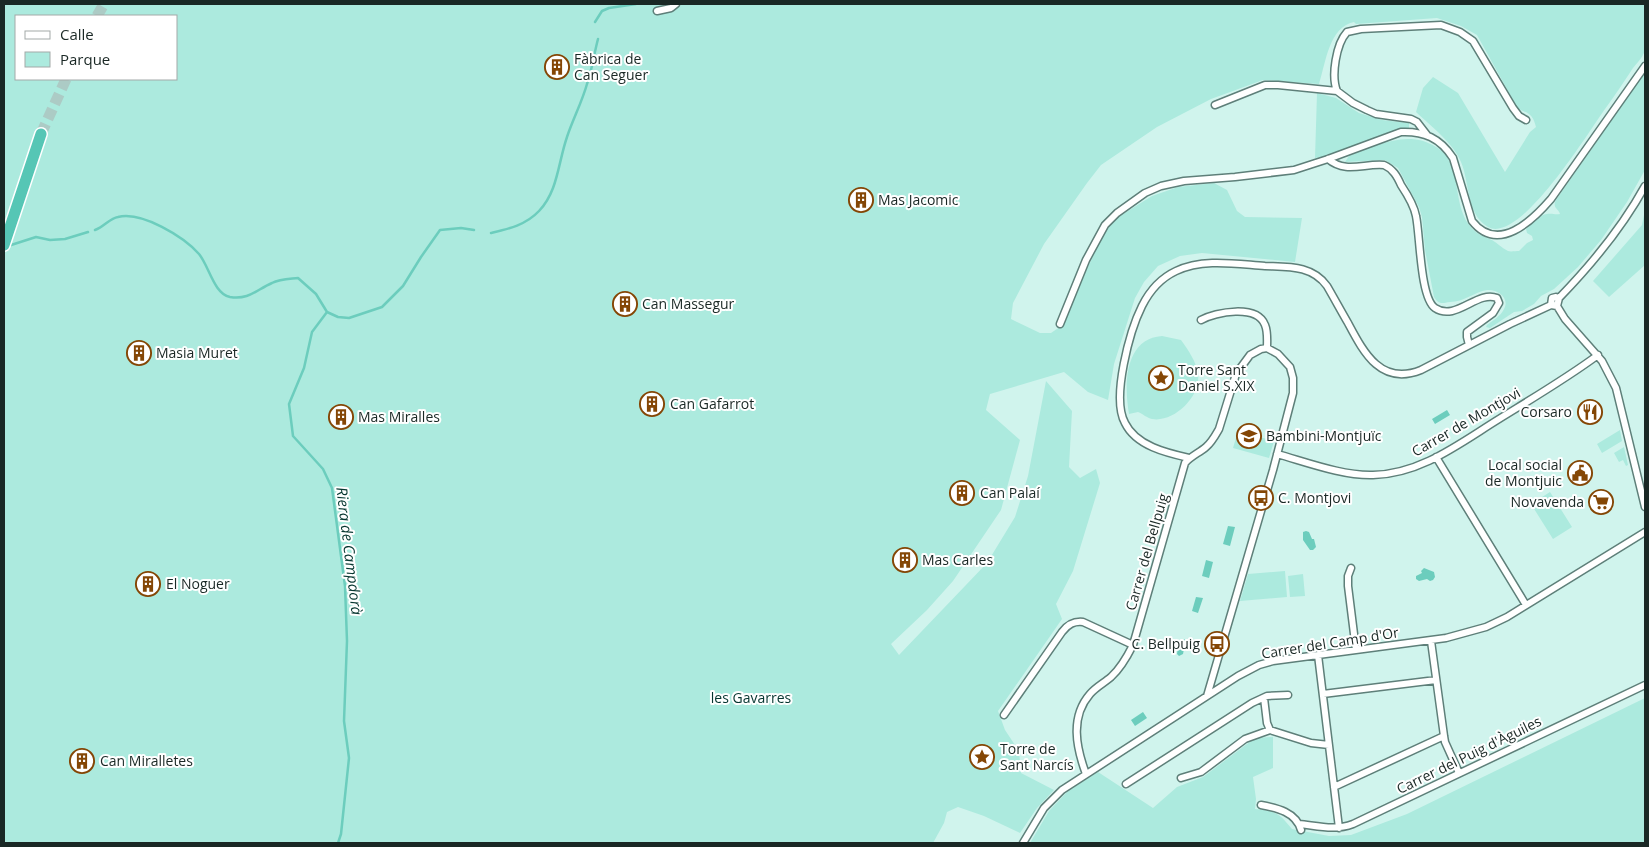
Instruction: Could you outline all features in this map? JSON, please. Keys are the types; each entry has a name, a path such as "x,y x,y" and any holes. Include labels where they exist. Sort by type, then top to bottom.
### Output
{"highway":[{"path":"4,245 42,134"}],"street":[{"path":"657,11 671,8 676,4"},
{"path":"1427,135 1417,122 1411,119 1376,114 1348,100 1337,91 1334,84 1335,67 1342,40 1347,32 1368,28 1441,25 1460,32 1473,41 1513,108 1519,116 1526,120"},
{"path":"1060,324 1069,298 1100,232 1110,219 1145,193 1161,186 1184,182 1282,172 1328,159 1401,132 1427,135 1438,140 1447,149 1452,158 1470,217 1476,226 1490,234 1508,234 1532,218 1551,199 1645,66"},
{"path":"1216,105 1265,85 1337,91"},
{"path":"1328,159 1336,166 1384,165 1391,169 1415,211 1426,289 1430,302 1435,308 1452,311 1488,296 1497,298 1499,303 1496,309 1468,332 1469,345"},
{"path":"1645,186 1612,238 1559,298 1552,298 1554,305 1569,324 1606,366 1616,388 1645,507"},
{"path":"1190,458 1158,449 1135,436 1125,424 1120,402 1124,361 1142,306 1155,287 1165,278 1182,268 1199,263 1225,264 1296,267 1312,273 1323,280 1327,286 1366,355 1384,370 1399,375 1411,374 1420,370 1554,305"},
{"path":"1201,320 1220,313 1229,312 1254,314 1259,317 1265,325 1267,348 1278,354 1287,363 1293,378 1293,393 1277,454 1207,696"},
{"name":"Carrer del Bellpuig","path":"1086,774 1076,736 1077,721 1081,707 1090,694 1117,671 1133,645 1183,470 1190,458 1205,448 1219,429 1236,374 1240,367 1250,355 1267,348"},
{"name":"Carrer de Montjovi","path":"1277,454 1334,470 1371,475 1399,472 1424,464 1436,457 1585,365 1598,355"},
{"path":"1436,457 1526,605"},
{"name":"Carrer del Camp d'Or","path":"1023,843 1044,808 1062,790 1238,676 1267,662 1446,638 1486,627 1507,617 1645,532"},
{"path":"1351,568 1348,576 1348,586 1356,650"},
{"path":"1004,715 1062,632 1070,624 1083,622 1133,645"},
{"path":"1431,640 1444,736 1459,773"},
{"path":"1318,655 1340,828"},
{"path":"1323,694 1436,680"},
{"name":"Carrer del Puig d'Àguiles","path":"1261,805 1287,813 1296,819 1300,827 1340,828 1353,824 1645,685"},
{"path":"1126,784 1252,703 1267,696 1288,694"},
{"path":"1264,698 1267,723 1270,730"},
{"path":"1181,778 1201,772 1245,739 1270,730 1311,744 1329,745"},
{"path":"1334,787 1444,736"}],"green space":[{"name":"les Gavarres","path":"4,4 1645,4 1646,44 1642,57 1552,183 1518,219 1502,228 1488,227 1481,221 1472,206 1464,170 1458,155 1442,136 1416,112 1423,88 1433,77 1458,93 1505,172 1530,132 1536,127 1535,123 1530,115 1518,109 1477,35 1461,26 1437,18 1356,24 1354,22 1346,25 1334,38 1319,84 1263,80 1211,99 1157,127 1101,165 1044,244 1013,303 1011,319 1040,333 1051,333 1064,324 1104,233 1115,219 1152,196 1178,187 1214,183 1227,190 1237,211 1245,217 1302,218 1295,262 1202,253 1180,256 1158,266 1144,282 1135,298 1114,364 1108,400 1088,392 1064,372 990,394 986,410 1020,440 1001,510 953,581 927,610 891,644 899,655 987,563 1015,517 1028,476 1046,381 1072,411 1069,467 1080,478 1096,469 1100,483 1073,571 1056,604 1062,619 998,711 1005,730 1019,751 1021,773 1054,790 1037,808 1020,833 984,816 958,807 947,812 944,823 933,843 4,843"},
{"path":"1645,72 1645,170 1627,202 1601,240 1578,267 1554,289 1541,296 1534,304 1522,311 1514,312 1490,328 1486,327 1487,325 1501,314 1504,309 1505,301 1499,293 1487,290 1455,302 1443,303 1437,301 1434,297 1425,250 1422,217 1419,207 1398,168 1385,160 1345,162 1349,156 1370,147 1404,139 1415,139 1436,147 1445,154 1451,164 1462,212 1472,229 1508,251 1519,251 1533,240 1526,229 1533,222 1544,214 1560,214 1555,206 1556,200"},
{"path":"1317,93 1336,98 1359,113 1382,120 1409,123 1409,128 1385,134 1327,156 1315,158"},
{"path":"1645,210 1645,265 1609,297 1593,281 1642,225"},
{"path":"1162,336 1181,340 1189,352 1198,375 1195,391 1191,399 1184,406 1169,417 1152,419 1138,412 1129,414 1127,377 1129,365 1140,345 1149,339"},
{"path":"1620,430 1622,441 1602,453 1597,444"},
{"path":"1238,431 1274,441 1269,458 1233,448"},
{"path":"1624,447 1628,465 1626,466 1623,460 1619,462 1614,453"},
{"path":"1550,492 1572,527 1553,539 1531,504"},
{"path":"1285,571 1287,597 1240,601 1248,574"},
{"path":"1303,574 1305,596 1290,597 1288,576"},
{"path":"1645,698 1645,843 1030,843 1049,811 1068,791 1098,772 1153,808 1177,787 1203,777 1255,738 1273,737 1273,768 1253,777 1256,799 1255,809 1276,814 1284,819 1292,829 1329,836 1351,835 1407,814"}],"shaded area":[{"path":"1447,410 1450,415 1435,424 1432,419"},
{"path":"1228,526 1235,527 1230,546 1223,544"},
{"path":"1306,531 1314,539 1316,547 1313,550 1310,550 1303,540 1303,532"},
{"path":"1206,560 1213,562 1209,578 1202,576"},
{"path":"1424,568 1434,572 1435,577 1433,580 1419,581 1416,579 1416,576 1422,573 1421,571"},
{"path":"1196,597 1203,598 1198,613 1192,611"},
{"path":"1184,639 1187,641 1187,646 1183,654 1179,656 1177,654 1178,647"},
{"path":"1143,712 1147,718 1135,726 1131,720"}],"waterway":[{"path":"595,22 602,11 609,8 636,4"},
{"path":"491,233 510,228 528,220 539,211 550,195 567,137 589,79 598,39"},
{"path":"95,230 118,217 139,218 173,233 192,247 203,259 216,285 224,295 237,298 242,297 275,282 298,278 316,294 327,312 338,317 349,318 382,307 403,286 440,230 461,228 474,230"},
{"path":"8,246 36,237 50,240 65,239 88,232"},
{"name":"Riera de Campdorà","path":"327,312 312,332 304,368 289,404 293,436 323,469 332,488 345,586 347,641 344,721 349,758 341,834 338,843"}],"tunnel":[{"path":"98,15 104,4"},
{"path":"41,134 66,80"}],"place":[{"name":"Fàbrica de Can Seguer","path":"557,67"},
{"name":"Mas Jacomic","path":"861,200"},
{"name":"Can Massegur","path":"625,304"},
{"name":"Masia Muret","path":"139,353"},
{"name":"Torre Sant Daniel S.XIX","path":"1161,378"},
{"name":"Can Gafarrot","path":"652,404"},
{"name":"Corsaro","path":"1590,412"},
{"name":"Mas Miralles","path":"341,417"},
{"name":"Bambini-Montjuïc","path":"1249,436"},
{"name":"Local social de Montjuic","path":"1580,473"},
{"name":"Can Palaí","path":"962,493"},
{"name":"C. Montjovi","path":"1261,498"},
{"name":"Novavenda","path":"1601,502"},
{"name":"Mas Carles","path":"905,560"},
{"name":"El Noguer","path":"148,584"},
{"name":"C. Bellpuig","path":"1217,644"},
{"name":"Torre de Sant Narcís","path":"982,757"},
{"name":"Can Miralletes","path":"82,761"}]}
